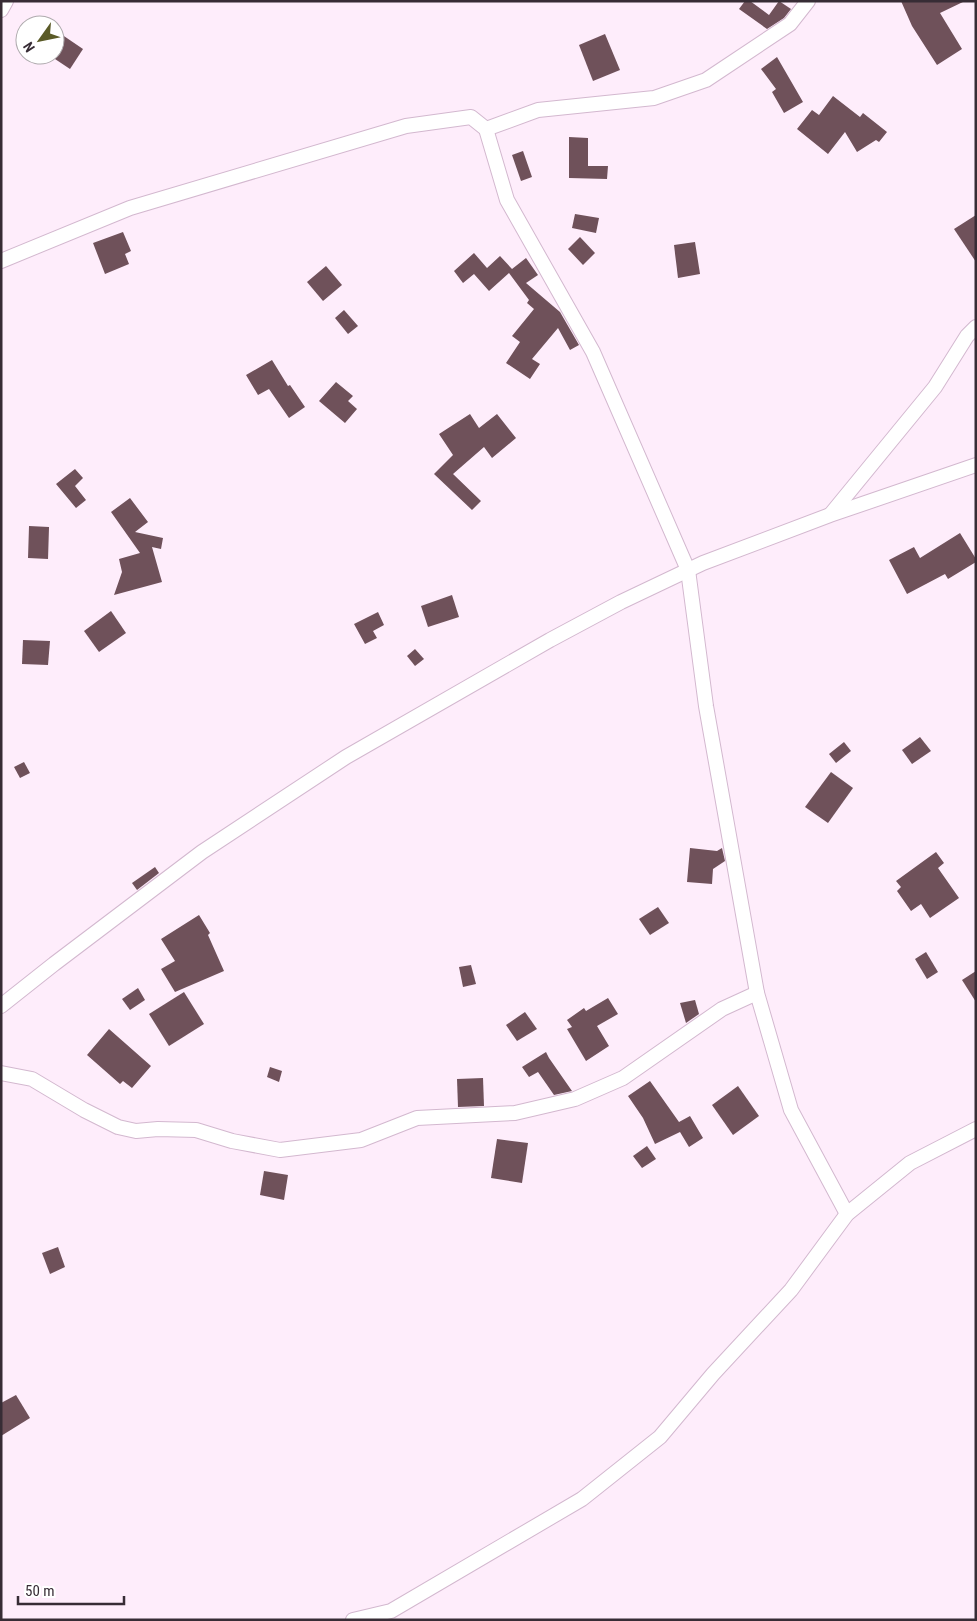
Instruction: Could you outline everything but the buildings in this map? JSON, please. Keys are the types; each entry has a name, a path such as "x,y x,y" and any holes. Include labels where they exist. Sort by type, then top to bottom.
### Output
{"street":[{"path":"1,10 6,1"},
{"path":"486,129 538,110 654,98 706,80 790,24 808,1"},
{"path":"1,261 130,208 406,126 470,117 486,129 507,200 593,352 688,570 706,706 757,992 791,1110 847,1214"},
{"path":"830,515 934,387 967,336 976,327"},
{"path":"1,1006 202,852 346,757 559,635 620,602 703,563 830,515 976,465"},
{"path":"1,1073 32,1080 118,1127 136,1131 158,1129 196,1130 232,1141 280,1150 361,1140 417,1118 515,1113 575,1099 623,1078 722,1009 757,992"},
{"path":"353,1620 391,1611 582,1499 660,1437 713,1374 791,1290 847,1214 910,1163 976,1129"}]}
